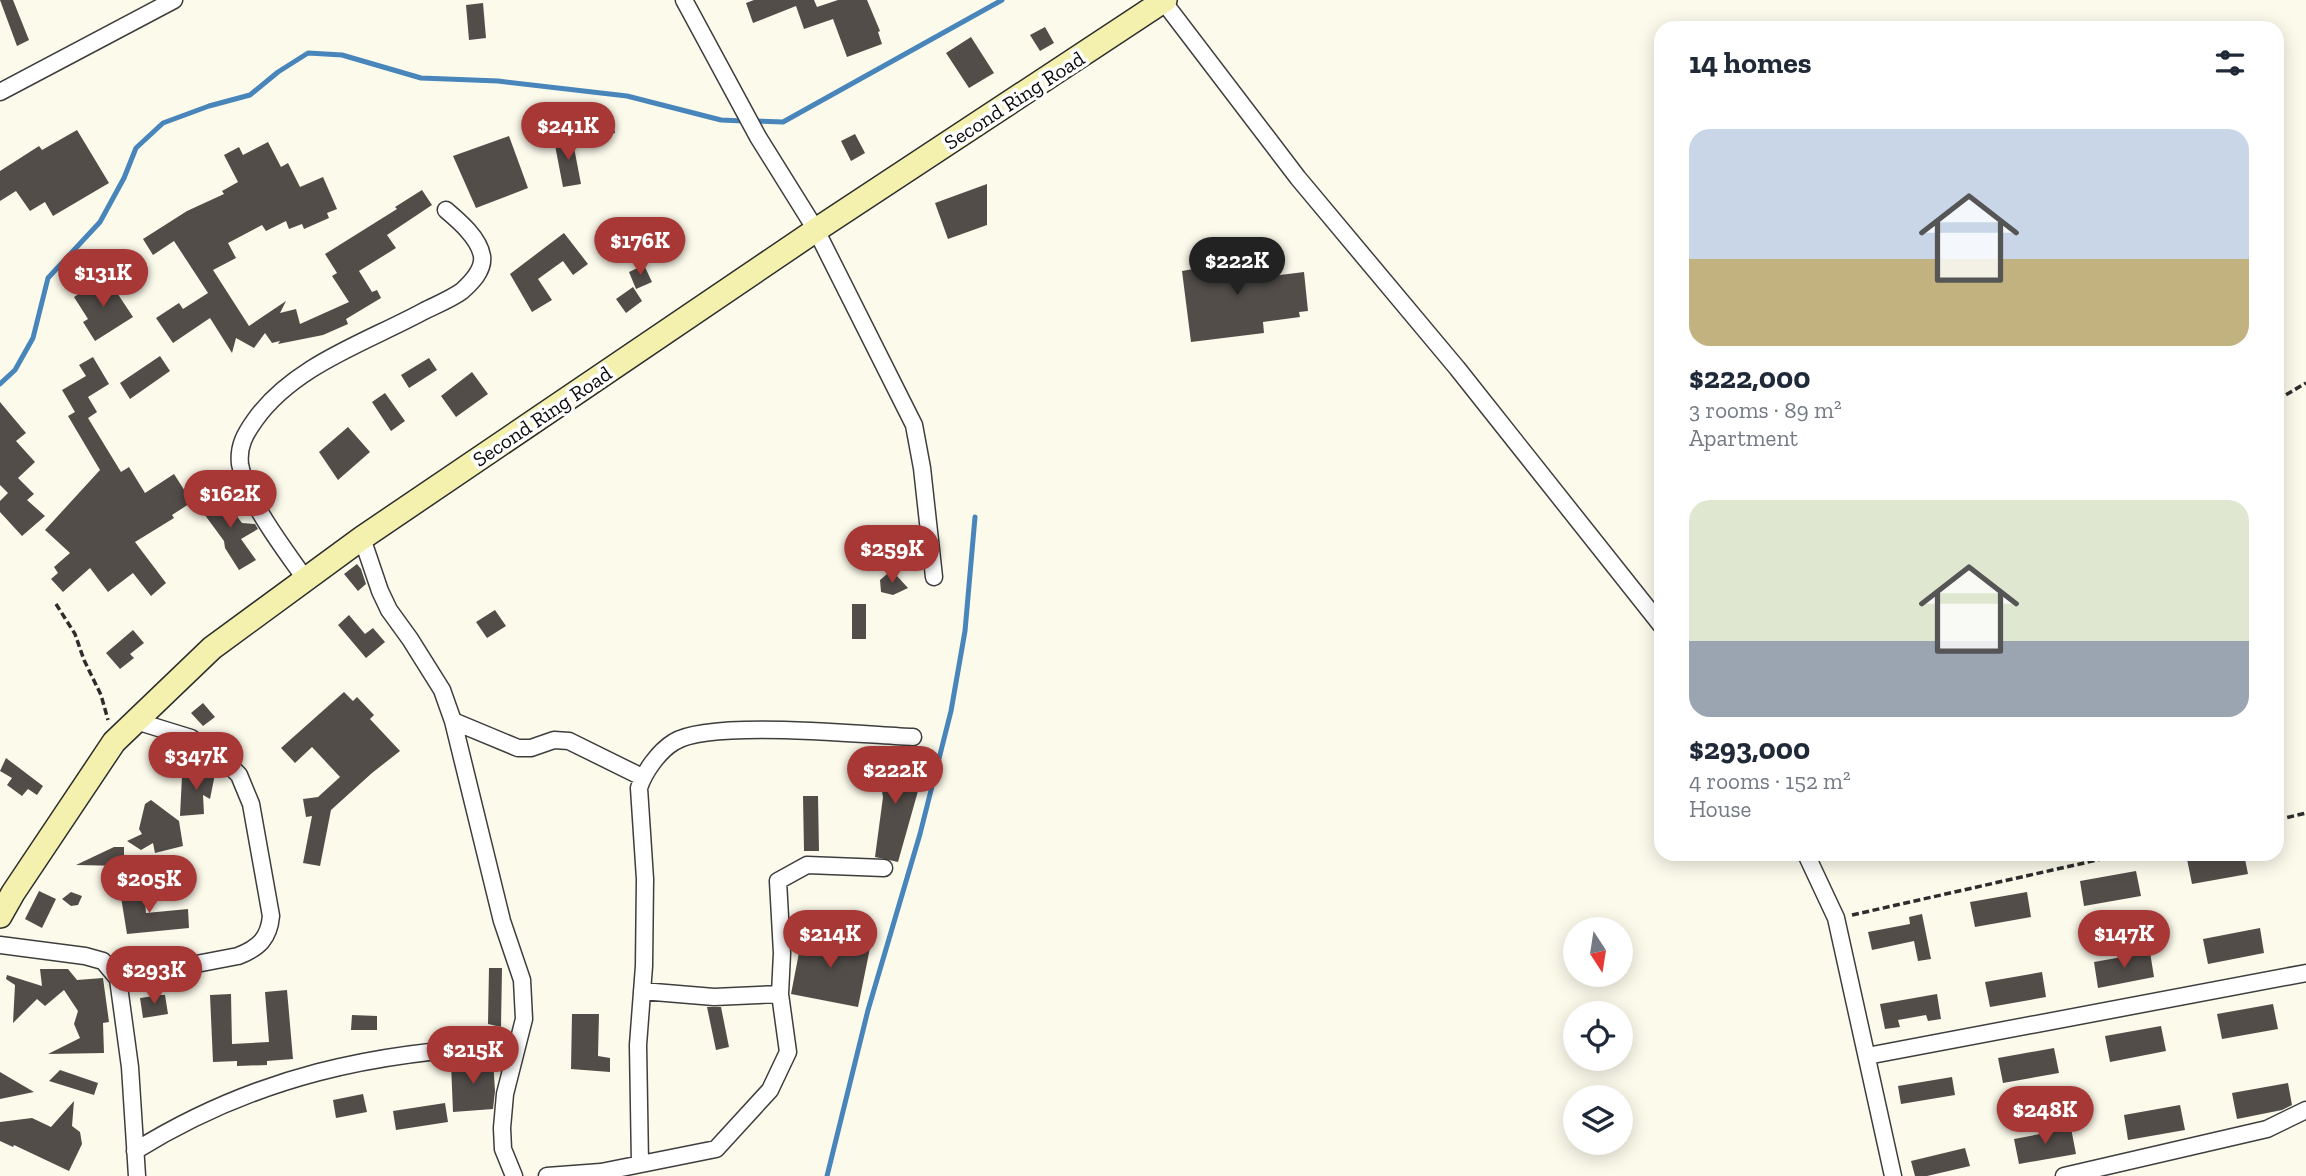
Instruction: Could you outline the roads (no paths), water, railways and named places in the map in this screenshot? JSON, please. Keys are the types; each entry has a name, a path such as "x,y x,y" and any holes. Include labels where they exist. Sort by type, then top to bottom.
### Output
{"main road":[{"name":"Second Ring Road","path":"0,916 6,889 114,742 212,648 261,609 816,230 1164,1"}],"street":[{"path":"0,92 174,0"},
{"path":"684,0 758,137 816,230 914,425 922,468 934,578"},
{"path":"1164,1 1298,178 1457,369 1654,616"},
{"path":"306,580 275,536 246,485 240,463 241,443 263,408 278,392 320,365 461,292 480,272 482,256 478,245 446,210"},
{"path":"362,538 385,600 442,690 453,721 502,921 522,979 524,1019 505,1094 502,1128 503,1149 514,1176"},
{"path":"118,979 239,956 254,950 263,942 270,929 271,916 251,804 239,775 191,738 136,721"},
{"path":"453,721 518,748 531,748 554,740 569,741 642,777"},
{"path":"640,1164 638,1045 645,879 639,788 642,777 674,741 692,735 770,730 913,737"},
{"path":"1809,861 1836,918 1893,1176"},
{"path":"547,1176 601,1174 716,1149 770,1090 788,1052 780,994 782,953 778,881 807,865 884,868"},
{"path":"0,945 85,956 103,961 118,979 130,1067 137,1176"},
{"path":"1867,1056 2306,973"},
{"path":"642,991 714,997 780,994"},
{"path":"135,1151 212,1108 283,1081 359,1062 423,1052 516,1046"},
{"path":"2064,1176 2267,1129 2306,1110"}],"waterway":[{"path":"754,121 783,122 1002,0"},
{"path":"0,384 15,370 33,338 48,278 100,222 124,178 136,148 163,123 250,95 278,72 308,53 342,55 421,78 498,81 627,96 721,120 744,121"},
{"path":"827,1176 868,1010 920,834 951,711 965,631 975,517"}]}
